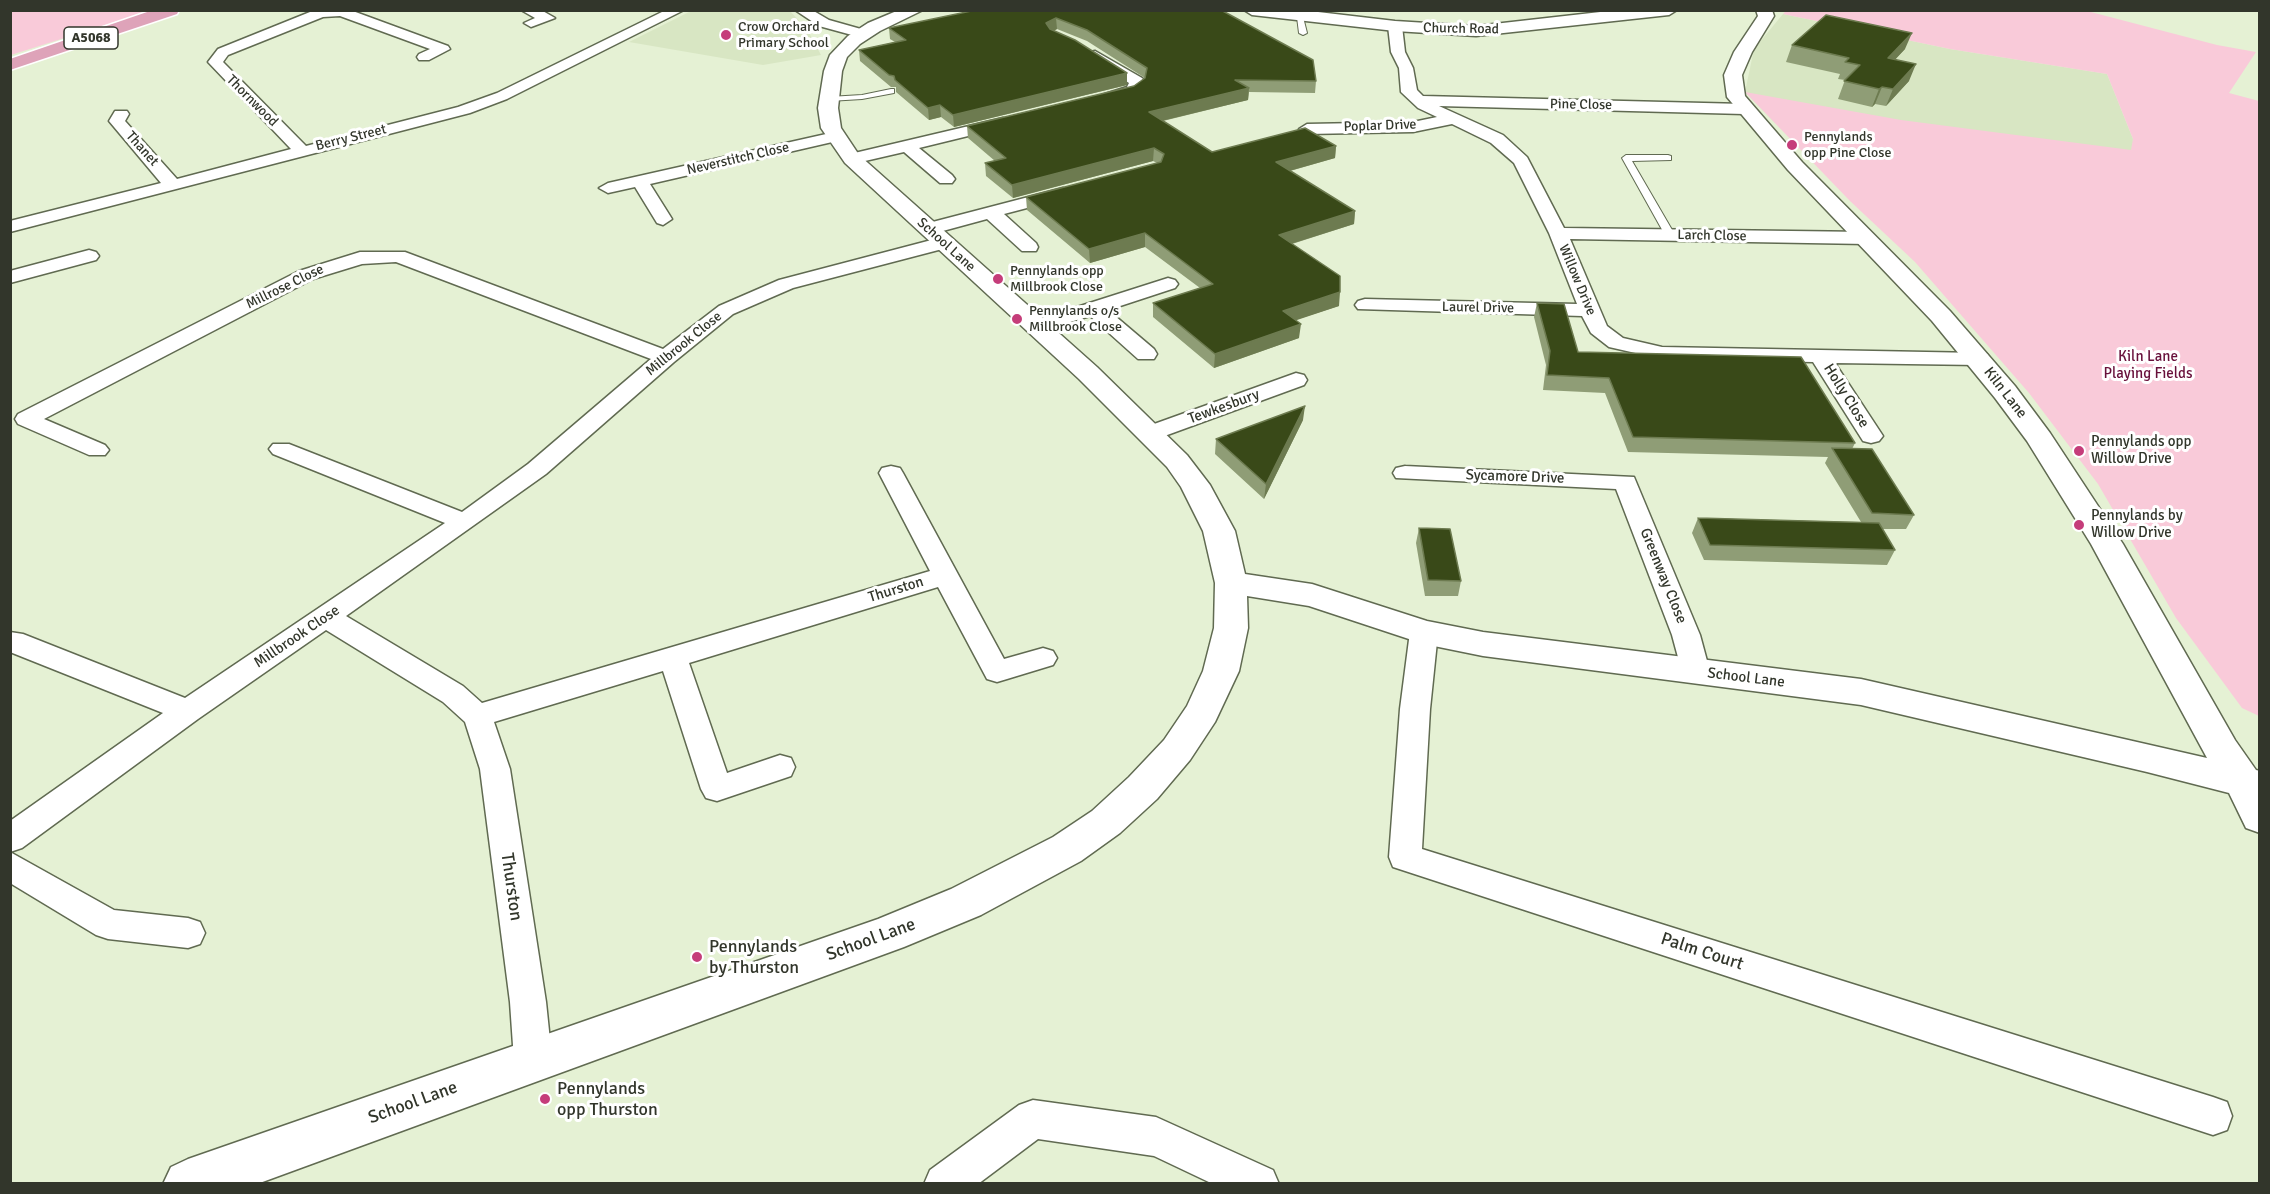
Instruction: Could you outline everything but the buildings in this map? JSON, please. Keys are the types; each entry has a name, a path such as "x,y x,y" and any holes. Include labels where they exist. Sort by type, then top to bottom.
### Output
{"main road":[{"name":"A5068","path":"10,65 171,10"}],"street":[{"name":"Berry Street","path":"10,227 484,103 678,10"},
{"path":"801,10 824,23 863,34 915,10"},
{"name":"Church Road","path":"1252,10 1302,25 1395,26 1452,31 1498,30 1669,10"},
{"name":"Kiln Lane","path":"1764,10 1766,16 1743,52 1732,75 1736,97 1795,166 1867,238 1979,360 2005,392 2074,489 2251,783 2259,817"},
{"name":"Thornwood","path":"302,151 215,62 223,52 321,14 340,12 443,50 424,57"},
{"path":"1395,26 1398,52 1406,68 1409,92 1419,101"},
{"name":"School Lane","path":"188,1184 889,934 976,897 1067,849 1106,822 1143,788 1177,750 1203,712 1221,671 1229,639 1231,584 1219,531 1208,508 1177,461 1150,434 1037,326 852,159 835,137 828,117 835,62 845,48 863,34"},
{"path":"1081,46 1137,81 1136,88 1128,93 1093,101"},
{"name":"Pine Close","path":"1419,101 1744,109"},
{"name":"Willow Drive","path":"1419,101 1497,139 1521,161 1558,233 1598,328 1616,344 1646,352 1979,360"},
{"name":"Thanet","path":"121,114 117,122 172,184"},
{"name":"Poplar Drive","path":"1306,129 1413,127 1452,119"},
{"path":"852,159 1015,120"},
{"name":"Neverstitch Close","path":"608,188 835,137"},
{"path":"907,146 946,178"},
{"path":"640,181 663,219"},
{"name":"Millbrook Close","path":"10,839 188,711 465,522 537,469 666,357 726,310 786,284 935,236 990,212 1077,189"},
{"path":"990,212 1029,247"},
{"name":"Larch Close","path":"1558,233 1867,238"},
{"path":"10,277 53,260 89,256"},
{"name":"Millrose Close","path":"97,450 26,419 306,275 360,258 398,256 666,357"},
{"path":"1037,326 1168,284"},
{"name":"Laurel Drive","path":"1365,305 1591,310"},
{"path":"1093,308 1146,354"},
{"name":"Holly Close","path":"1820,356 1871,436"},
{"name":"Tewkesbury","path":"1150,434 1296,380"},
{"path":"281,448 465,522"},
{"name":"Thurston","path":"891,473 996,672 1043,658"},
{"name":"Sycamore Drive","path":"1405,473 1625,482"},
{"name":"Greenway Close","path":"1625,482 1686,635 1696,672"},
{"name":"Thurston","path":"477,716 946,575"},
{"name":"School Lane","path":"1231,584 1312,595 1424,633 1483,644 1861,692 2251,783"},
{"name":"Thurston","path":"326,617 453,694 477,716 487,739 495,769 528,1002 533,1060"},
{"name":"Palm Court","path":"1424,633 1415,709 1405,857 2213,1116"},
{"path":"10,642 13,641 188,711"},
{"path":"674,657 717,789 780,767"},
{"path":"10,866 108,924 188,933"},
{"path":"944,1184 1032,1119 1156,1137 1259,1184"}],"lane":[{"path":"829,99 862,97 891,91"},
{"path":"1668,158 1626,158 1670,235"}],"shaded area":[{"name":"Crow Orchard Primary School","path":"693,10 790,11 807,29 821,55 763,65 629,42"},
{"path":"1783,14 1950,49 2107,74 2133,139 2126,257 1775,123 1745,92 1754,49"}],"green space":[{"path":"11,10 149,10 149,11 11,55"},
{"name":"Kiln Lane Playing Fields","path":"1787,10 2087,11 2217,45 2256,52 2229,93 2259,101 2259,716 2242,708 2176,618 2098,484 2029,393 1915,262 1850,201 1745,92 1901,120 2131,150 2133,139 2107,74 1950,49 1783,14"}],"place":[{"name":"Crow Orchard Primary School","path":"726,35"},
{"name":"Pennylands opp Pine Close","path":"1792,145"},
{"name":"Pennylands opp Millbrook Close","path":"998,279"},
{"name":"Pennylands o/s Millbrook Close","path":"1017,319"},
{"name":"Pennylands opp Willow Drive","path":"2079,451"},
{"name":"Pennylands by Willow Drive","path":"2079,525"},
{"name":"Pennylands by Thurston","path":"697,957"},
{"name":"Pennylands opp Thurston","path":"545,1099"}]}
